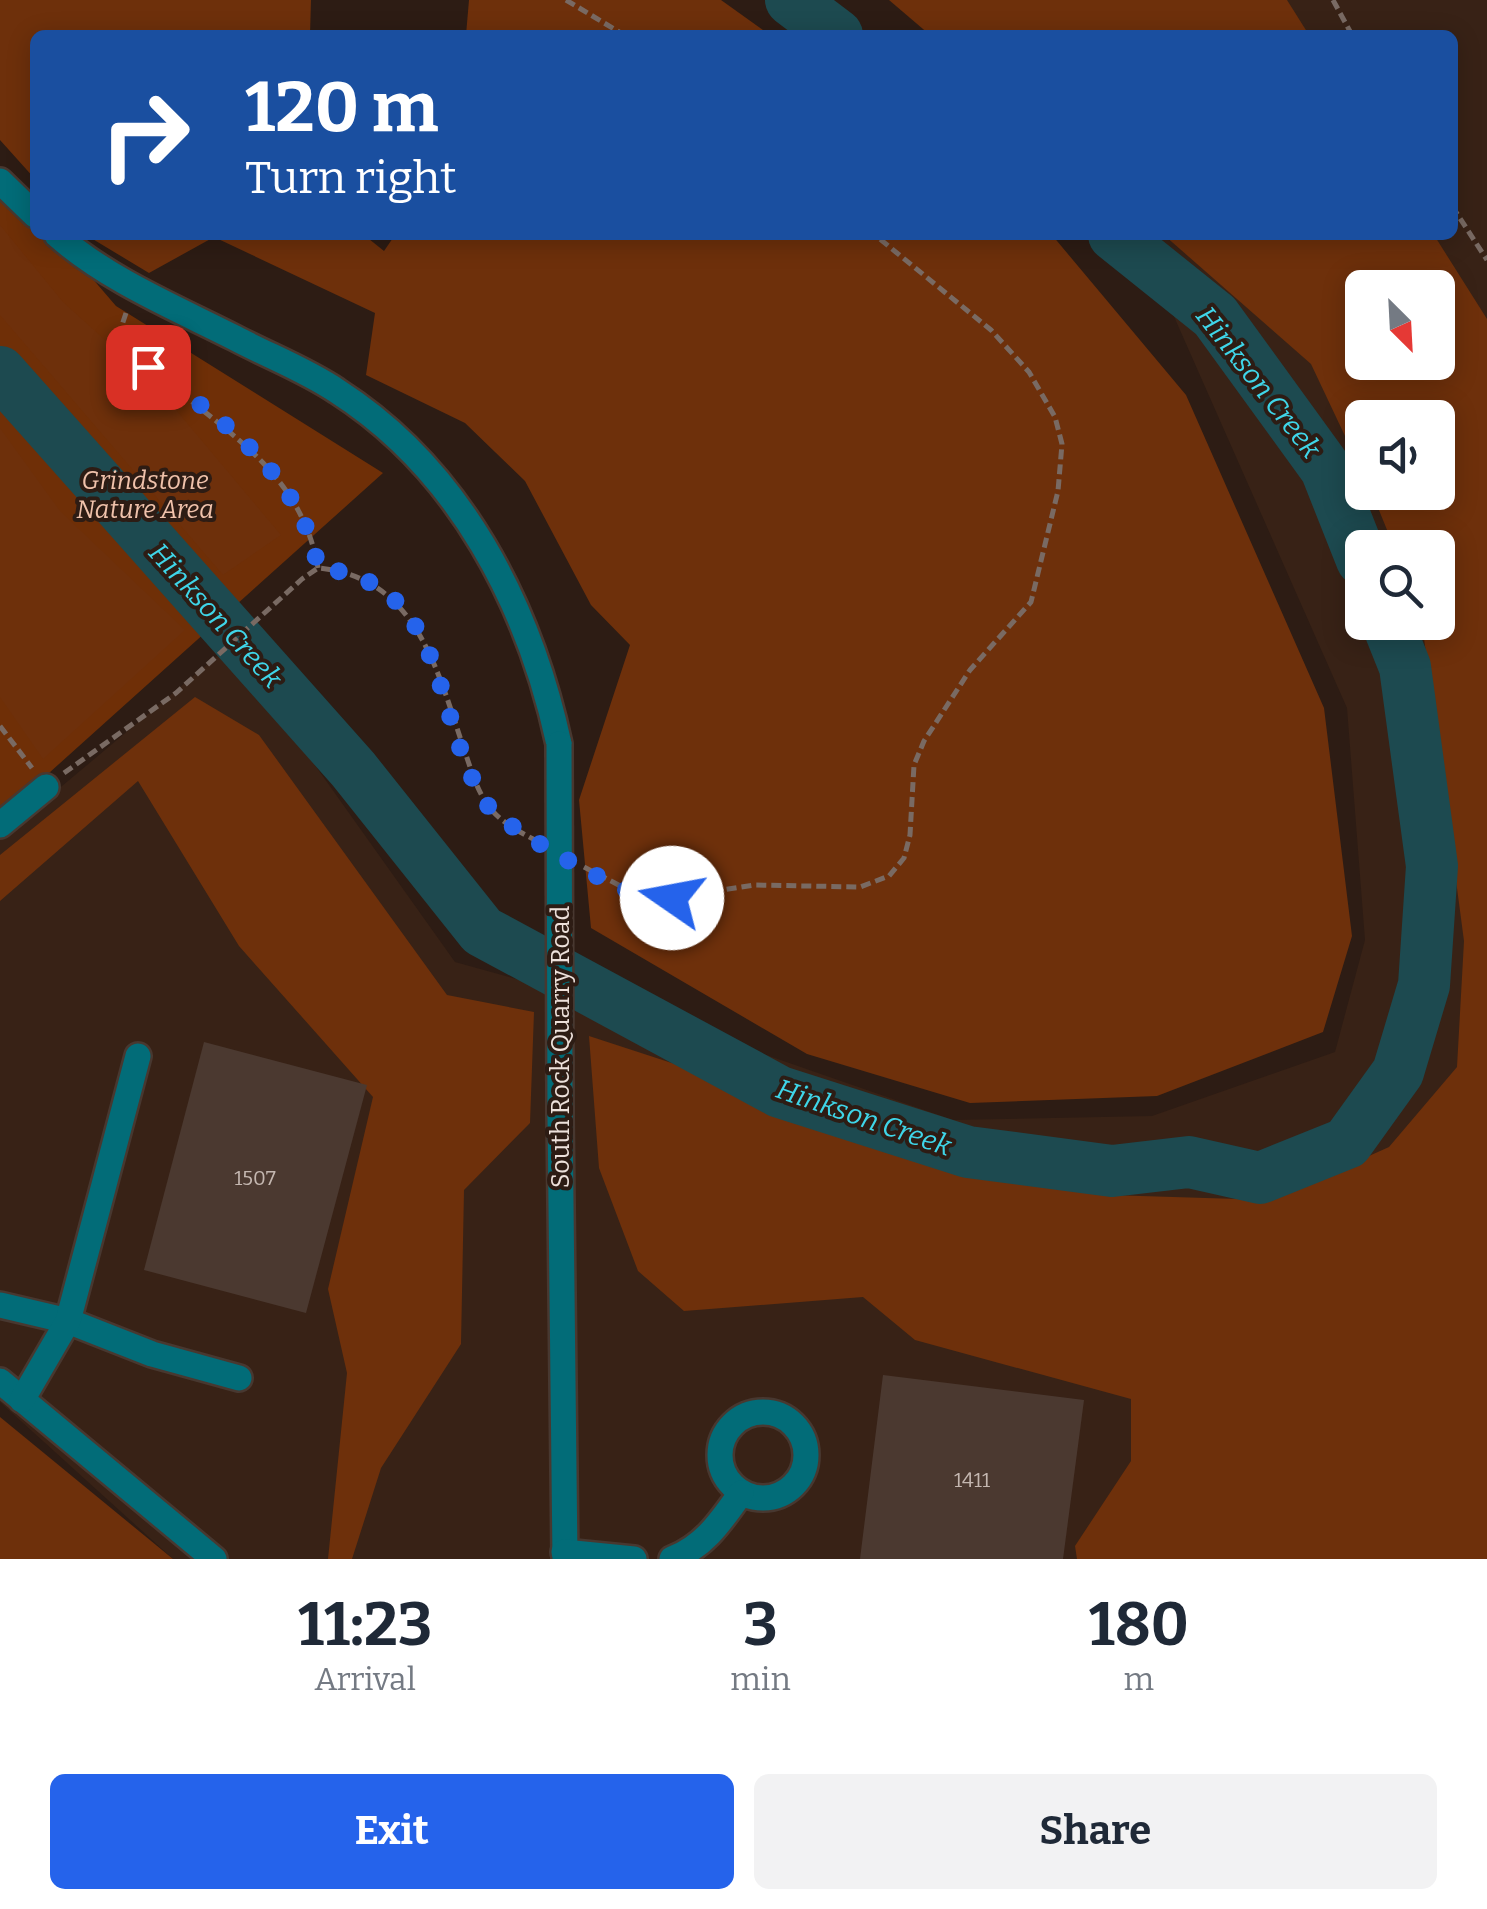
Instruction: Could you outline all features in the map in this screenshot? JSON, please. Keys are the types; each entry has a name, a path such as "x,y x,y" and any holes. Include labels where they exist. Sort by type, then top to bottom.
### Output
{"street":[{"path":"0,181 30,211"},
{"name":"South Rock Quarry Road","path":"64,240 135,287 338,391 398,440 443,486 477,530 538,663 559,744 564,1555"},
{"path":"0,826 46,787"},
{"path":"22,1400 68,1320 138,1056"},
{"path":"0,1305 68,1320 152,1354 238,1378"},
{"path":"0,1381 214,1559"},
{"path":"672,1559 692,1551 716,1530 741,1493"},
{"path":"564,1555 634,1559"}],"path":[{"path":"566,0 616,30"},
{"path":"1333,0 1349,30"},
{"path":"1458,215 1487,260"},
{"path":"584,866 634,893 672,898 754,885 860,887 889,876 904,858 910,835 914,766 924,741 970,670 1031,602 1058,491 1062,444 1055,417 1029,372 992,330 882,240"},
{"path":"135,287 120,331 148,367 236,435 290,492 306,519 318,568"},
{"path":"0,726 46,787 88,752 136,724 176,693 302,578 318,568 352,571 382,590 408,616 431,658 490,809 550,848"}],"shaded area":[{"path":"0,0 311,0 310,30 30,30 30,173 0,140"},
{"path":"469,0 721,0 763,30 466,30"},
{"path":"889,0 1287,0 1306,30 924,30"},
{"path":"1035,0 1487,0 1487,1559 173,1559 0,1402 0,838 222,652 270,702 455,962 672,1022 953,1120 1152,1116 1335,1052 1365,940 1347,708 1140,240 1458,240 1458,30 1049,30"},
{"path":"0,225 63,302 156,386 281,535 223,575 0,315"},
{"path":"94,240 209,240 149,273"},
{"path":"220,240 370,240 384,251 392,240 1056,240 1186,395 1324,708 1352,936 1323,1032 1157,1096 970,1103 807,1054 591,928 579,800 630,645 591,605 525,481 465,423 366,375 375,313"},
{"path":"1170,240 1437,240 1487,319 1487,1559 1077,1559 1075,1546 1131,1461 1131,1399 915,1340 863,1297 684,1311 638,1271 599,1168 589,1036 730,1082 770,1113 964,1175 1108,1195 1271,1200 1389,1147 1457,1067 1464,941 1424,640 1455,640 1455,530 1387,530 1379,510 1455,510 1455,400 1345,400 1345,436 1311,364"},
{"path":"0,428 60,511 185,630 43,759 0,697"},
{"path":"195,697 259,735 447,995 534,1012 530,1123 464,1190 461,1344 381,1468 352,1559 328,1559 347,1373 328,1289 373,1097 239,946 138,781 0,901 0,855"},
{"path":"0,1417 173,1559 0,1559"}],"green space":[{"name":"Grindstone Nature Area","path":"0,170 30,205 30,240 59,240 116,306 383,473 0,817"}],"building":[{"path":"204,1042 367,1085 306,1313 144,1270"},
{"path":"883,1375 1084,1400 1063,1559 860,1559"}],"waterway":[{"name":"Hinkson Creek","path":"791,0 830,30"},
{"name":"Hinkson Creek","path":"1120,240 1215,316 1326,469 1350,530"},
{"name":"Hinkson Creek","path":"0,372 353,769 482,931 780,1092 968,1152 1112,1171 1189,1162 1260,1178 1347,1143 1398,1072 1424,985 1432,866 1405,667 1394,640"}],"route":[{"path":"148,367 236,435 290,492 306,519 318,568 352,571 382,590 408,616 431,658 474,778 490,809 517,830 634,893 672,898"}]}
